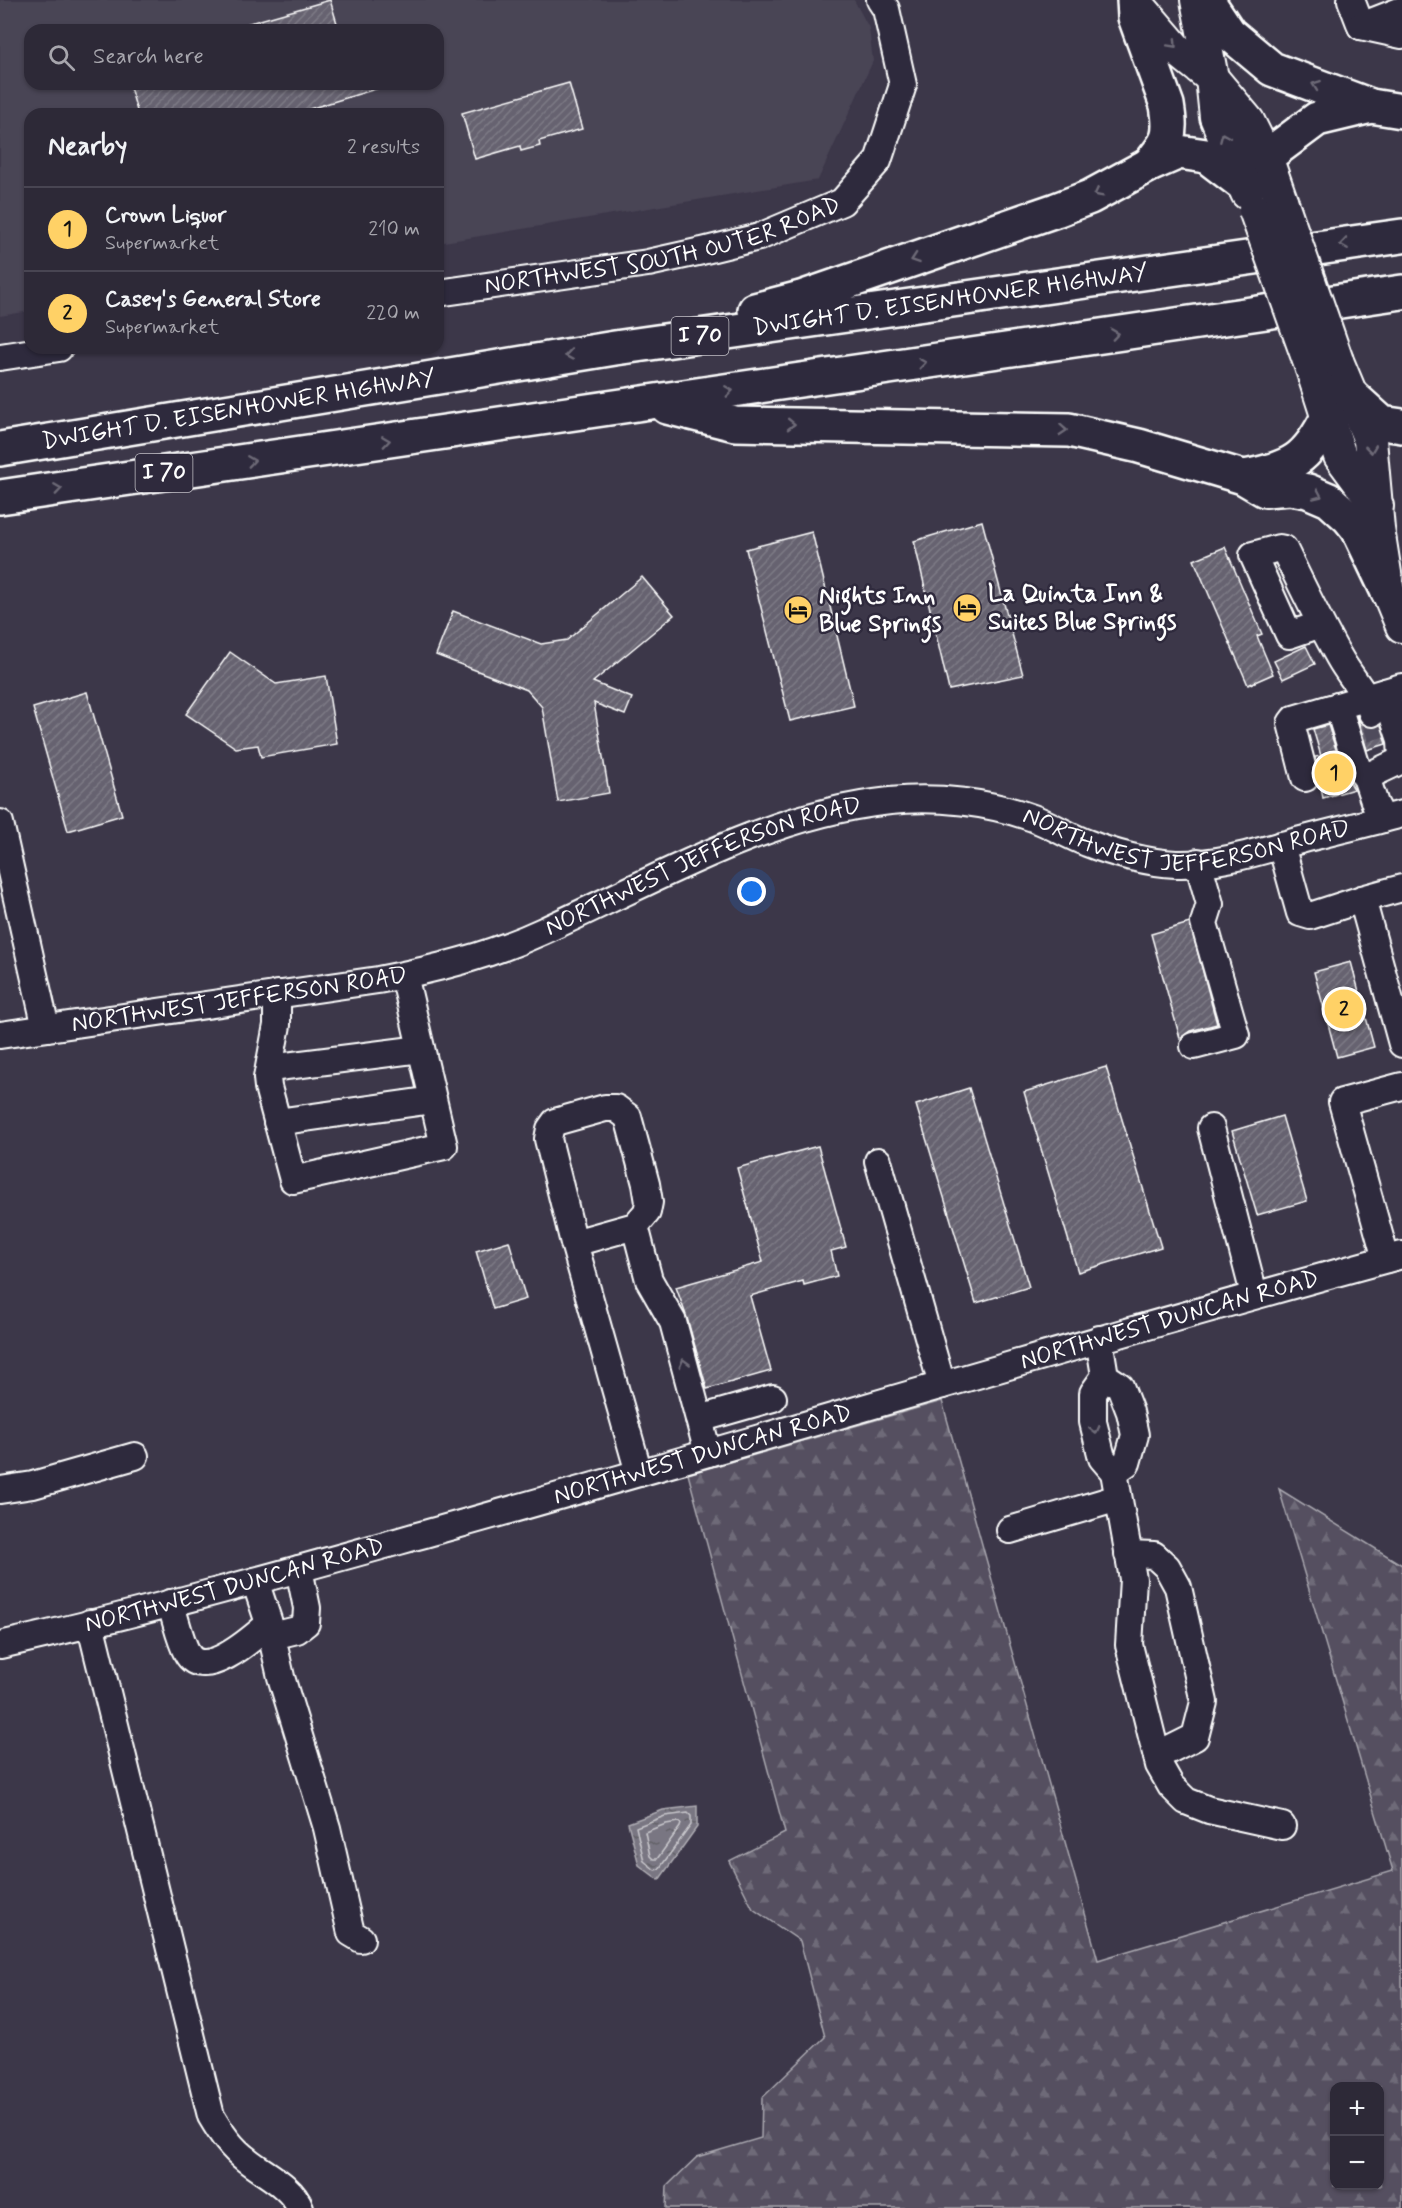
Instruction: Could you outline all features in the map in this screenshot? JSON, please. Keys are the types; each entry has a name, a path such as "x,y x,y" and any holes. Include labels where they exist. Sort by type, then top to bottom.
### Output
{"highway":[{"path":"1134,0 1135,17 1167,105 1169,117 1166,144 1149,165"},
{"path":"1207,0 1228,33 1272,69 1387,108"},
{"path":"1266,157 1317,119 1387,108"},
{"path":"615,348 801,298 1034,218 1090,197 1149,165 1179,152 1206,156 1260,199"},
{"name":"DWIGHT D. EISENHOWER HIGHWAY","path":"0,449 615,348 1402,236"},
{"name":"DWIGHT D. EISENHOWER HIGHWAY","path":"0,497 1402,292"},
{"path":"1351,395 1382,423 1402,426"},
{"path":"651,402 735,424 1069,430 1139,446 1244,477 1265,490 1290,488 1308,491 1329,500 1349,518 1358,530 1388,592"},
{"path":"1244,477 1277,470 1298,459 1316,440 1328,417"}],"main road":[{"path":"1134,0 1176,49 1212,78 1248,121 1266,157 1260,199"},
{"path":"1197,0 1212,78 1216,117 1260,199 1325,365 1328,417 1340,456 1402,540"},
{"path":"1325,365 1351,395 1370,440 1378,529 1388,592 1402,626"}],"street":[{"name":"NORTHWEST SOUTH OUTER ROAD","path":"444,292 648,263 702,251 759,237 842,202 878,160 903,84 886,9 880,0"},
{"path":"1351,0 1361,26"},
{"path":"1361,26 1402,10"},
{"path":"1361,26 1402,35"},
{"path":"0,357 24,353"},
{"path":"1321,624 1349,675 1382,697 1401,742 1402,760 1386,755 1366,777"},
{"path":"1305,778 1291,723 1294,719 1338,706 1382,697"},
{"path":"1338,706 1357,767 1366,777 1375,804 1393,817"},
{"name":"NORTHWEST JEFFERSON ROAD","path":"0,1035 437,969 477,957 541,932 705,855 766,831 834,811 890,801 941,799 987,806 1033,818 1088,844 1131,856 1176,864 1248,855 1393,817"},
{"path":"0,823 46,1028"},
{"path":"1281,845 1300,913 1310,916 1402,888"},
{"path":"1194,1047 1236,1035 1204,923 1210,904 1198,862"},
{"path":"1362,899 1402,1044"},
{"path":"277,994 278,1025 268,1087 293,1180 444,1146 404,975"},
{"path":"270,1068 421,1049"},
{"path":"1394,1257 1342,1102 1402,1086"},
{"path":"277,1122 433,1100"},
{"path":"574,1243 635,1226 647,1212 649,1202 646,1184 628,1117 616,1108 605,1108 555,1122 549,1129 549,1148 574,1243 639,1473"},
{"path":"1211,1128 1254,1294"},
{"path":"878,1161 942,1385"},
{"path":"635,1226 649,1280 673,1322 708,1453"},
{"name":"NORTHWEST DUNCAN ROAD","path":"0,1645 299,1569 639,1473 1254,1294 1394,1257"},
{"path":"1099,1339 1106,1376 1120,1386 1130,1412 1134,1435 1127,1463 1114,1472"},
{"path":"1106,1376 1093,1394 1093,1422 1102,1458 1114,1472 1133,1579 1129,1645 1160,1765 1171,1786 1186,1801 1209,1810 1282,1826"},
{"path":"699,1419 774,1398"},
{"path":"0,1490 33,1485 135,1456"},
{"path":"1010,1530 1118,1498"},
{"path":"1128,1554 1154,1555 1167,1567 1178,1587 1204,1702 1195,1737 1157,1755"},
{"path":"170,1603 187,1654 196,1663 202,1665 225,1657 271,1630 297,1630 306,1623 307,1608 299,1569"},
{"path":"255,1581 271,1630 281,1677 327,1828 351,1933 361,1939"},
{"path":"90,1623 211,2116 226,2139 246,2160 279,2184 297,2201 300,2208"}],"shaded area":[{"path":"0,0 854,0 869,28 873,61 818,180 444,242 444,108 24,108 24,312 0,316"}],"green space":[{"path":"942,1401 1098,1960 1393,1871 1279,1489 1402,1565 1402,2208 666,2208 667,2186 697,2157 761,2138 762,2098 825,2037 800,1941 753,1909 729,1861 785,1833 688,1474"}],"water":[{"path":"697,1806 697,1827 659,1880 639,1865 628,1823 663,1810"}],"building":[{"path":"330,0 337,24 246,24"},
{"path":"569,83 582,129 539,141 540,146 521,151 520,146 475,159 462,113"},
{"path":"131,90 372,90 313,108 136,108"},
{"name":"La Quinta Inn & Suites Blue Springs","path":"982,521 1023,675 949,690 914,541"},
{"path":"812,532 854,706 790,721 746,549"},
{"path":"1225,547 1262,634 1257,636 1273,674 1248,685 1194,560"},
{"path":"642,577 674,615 593,682 632,698 625,715 594,703 609,793 558,802 542,707 527,690 436,655 453,611 541,644 567,640"},
{"path":"1306,646 1315,664 1283,679 1274,661"},
{"path":"230,652 276,684 326,676 337,744 261,757 258,745 236,748 186,714"},
{"path":"87,692 122,815 68,831 33,708"},
{"path":"1357,716 1362,724 1369,728 1380,725 1386,744 1367,750"},
{"path":"1328,725 1343,771 1354,789 1323,798 1315,757 1321,756 1313,729"},
{"path":"1190,923 1217,1024 1190,1031 1180,1038 1151,934"},
{"path":"1351,962 1374,1047 1337,1057 1314,972"},
{"path":"1106,1067 1161,1247 1078,1272 1024,1092"},
{"path":"969,1088 1029,1287 976,1303 916,1105"},
{"path":"1282,1116 1307,1201 1257,1215 1232,1131"},
{"path":"818,1146 846,1247 831,1251 837,1276 804,1285 803,1281 750,1296 771,1371 707,1389 676,1287 763,1262 737,1168"},
{"path":"509,1241 526,1299 493,1309 476,1251"}],"tunnel":[{"path":"1372,713 1383,744"}],"place":[{"name":"La Quinta Inn & Suites Blue Springs","path":"967,608"},
{"name":"Nights Inn Blue Springs","path":"798,610"},
{"name":"Crown Liquor","path":"1334,773"},
{"name":"Casey's General Store","path":"1344,1009"}]}
